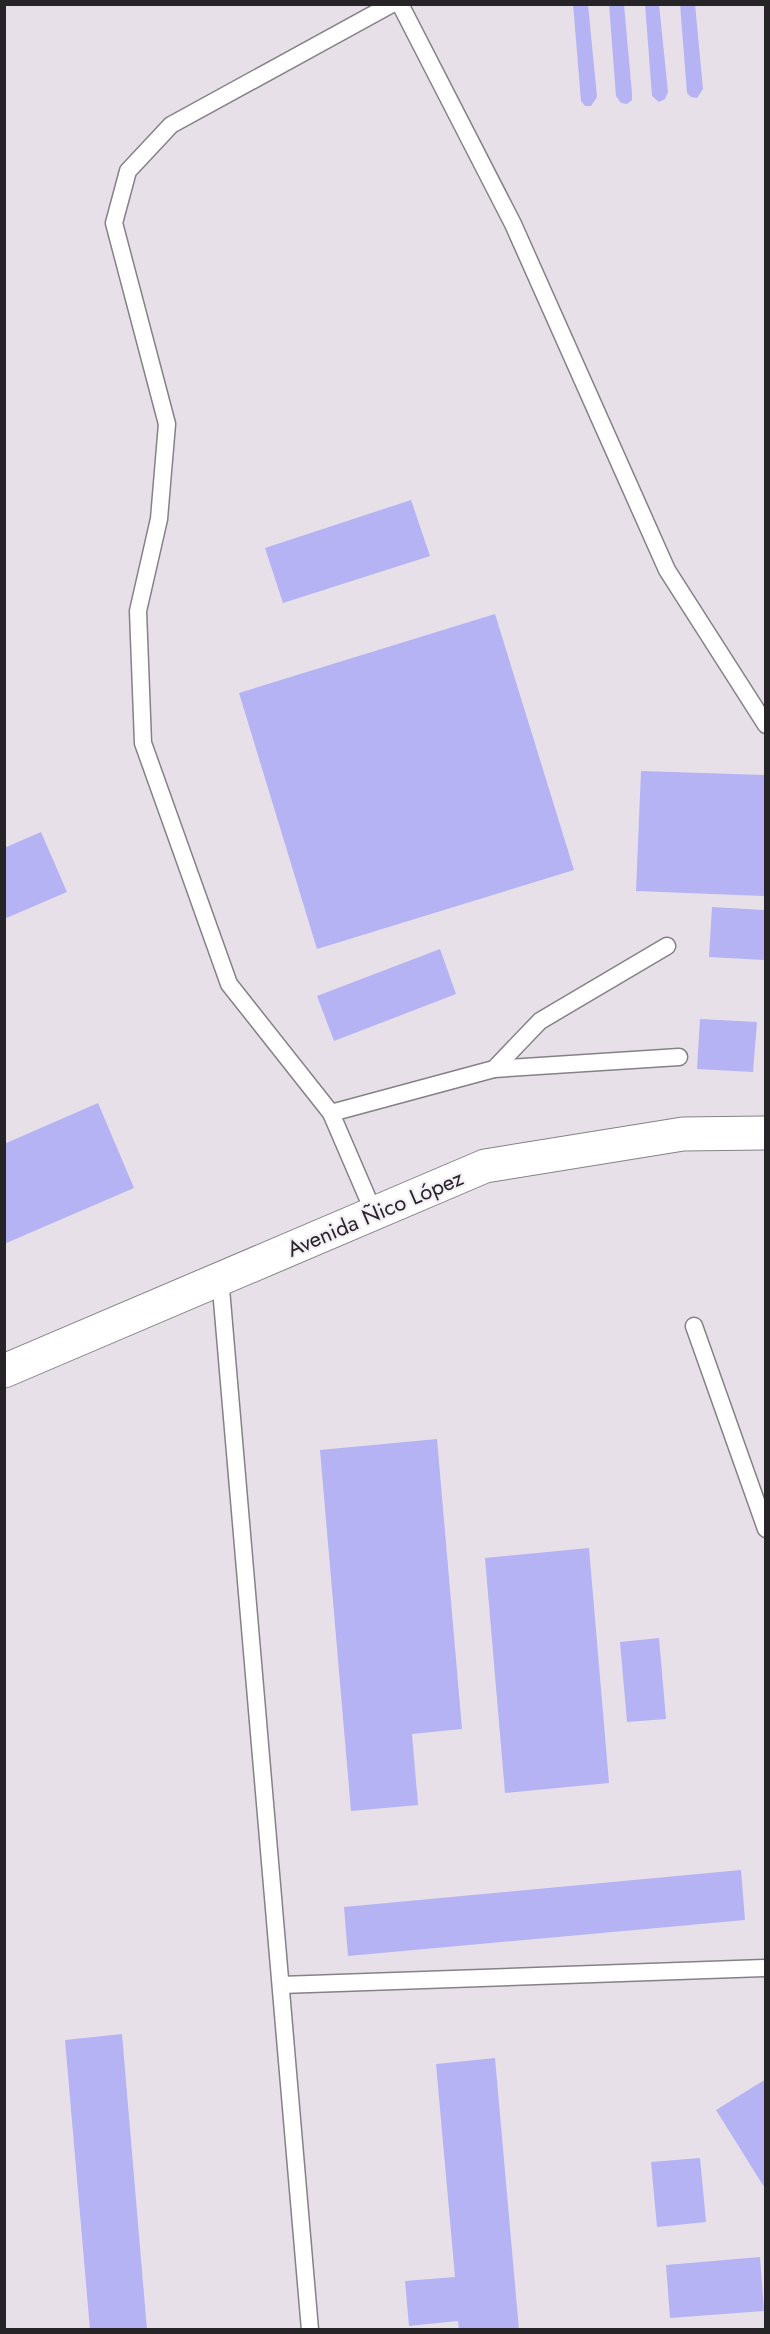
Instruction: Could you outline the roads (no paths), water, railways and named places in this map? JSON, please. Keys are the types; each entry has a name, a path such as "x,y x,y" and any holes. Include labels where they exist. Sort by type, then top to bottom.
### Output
{"street":[{"name":"Avenida Ñico López","path":"4,1371 485,1166 683,1134 765,1133"}],"lane":[{"path":"374,1213 331,1113 230,984 143,743 138,611 159,519 167,424 114,223 128,171 171,125 392,4"},
{"path":"400,4 513,224 667,570 765,724"},
{"path":"494,1069 540,1021 667,946"},
{"path":"331,1113 494,1069 679,1057"},
{"path":"220,1277 310,2330"},
{"path":"694,1326 765,1529"},
{"path":"281,1985 765,1968"}]}
